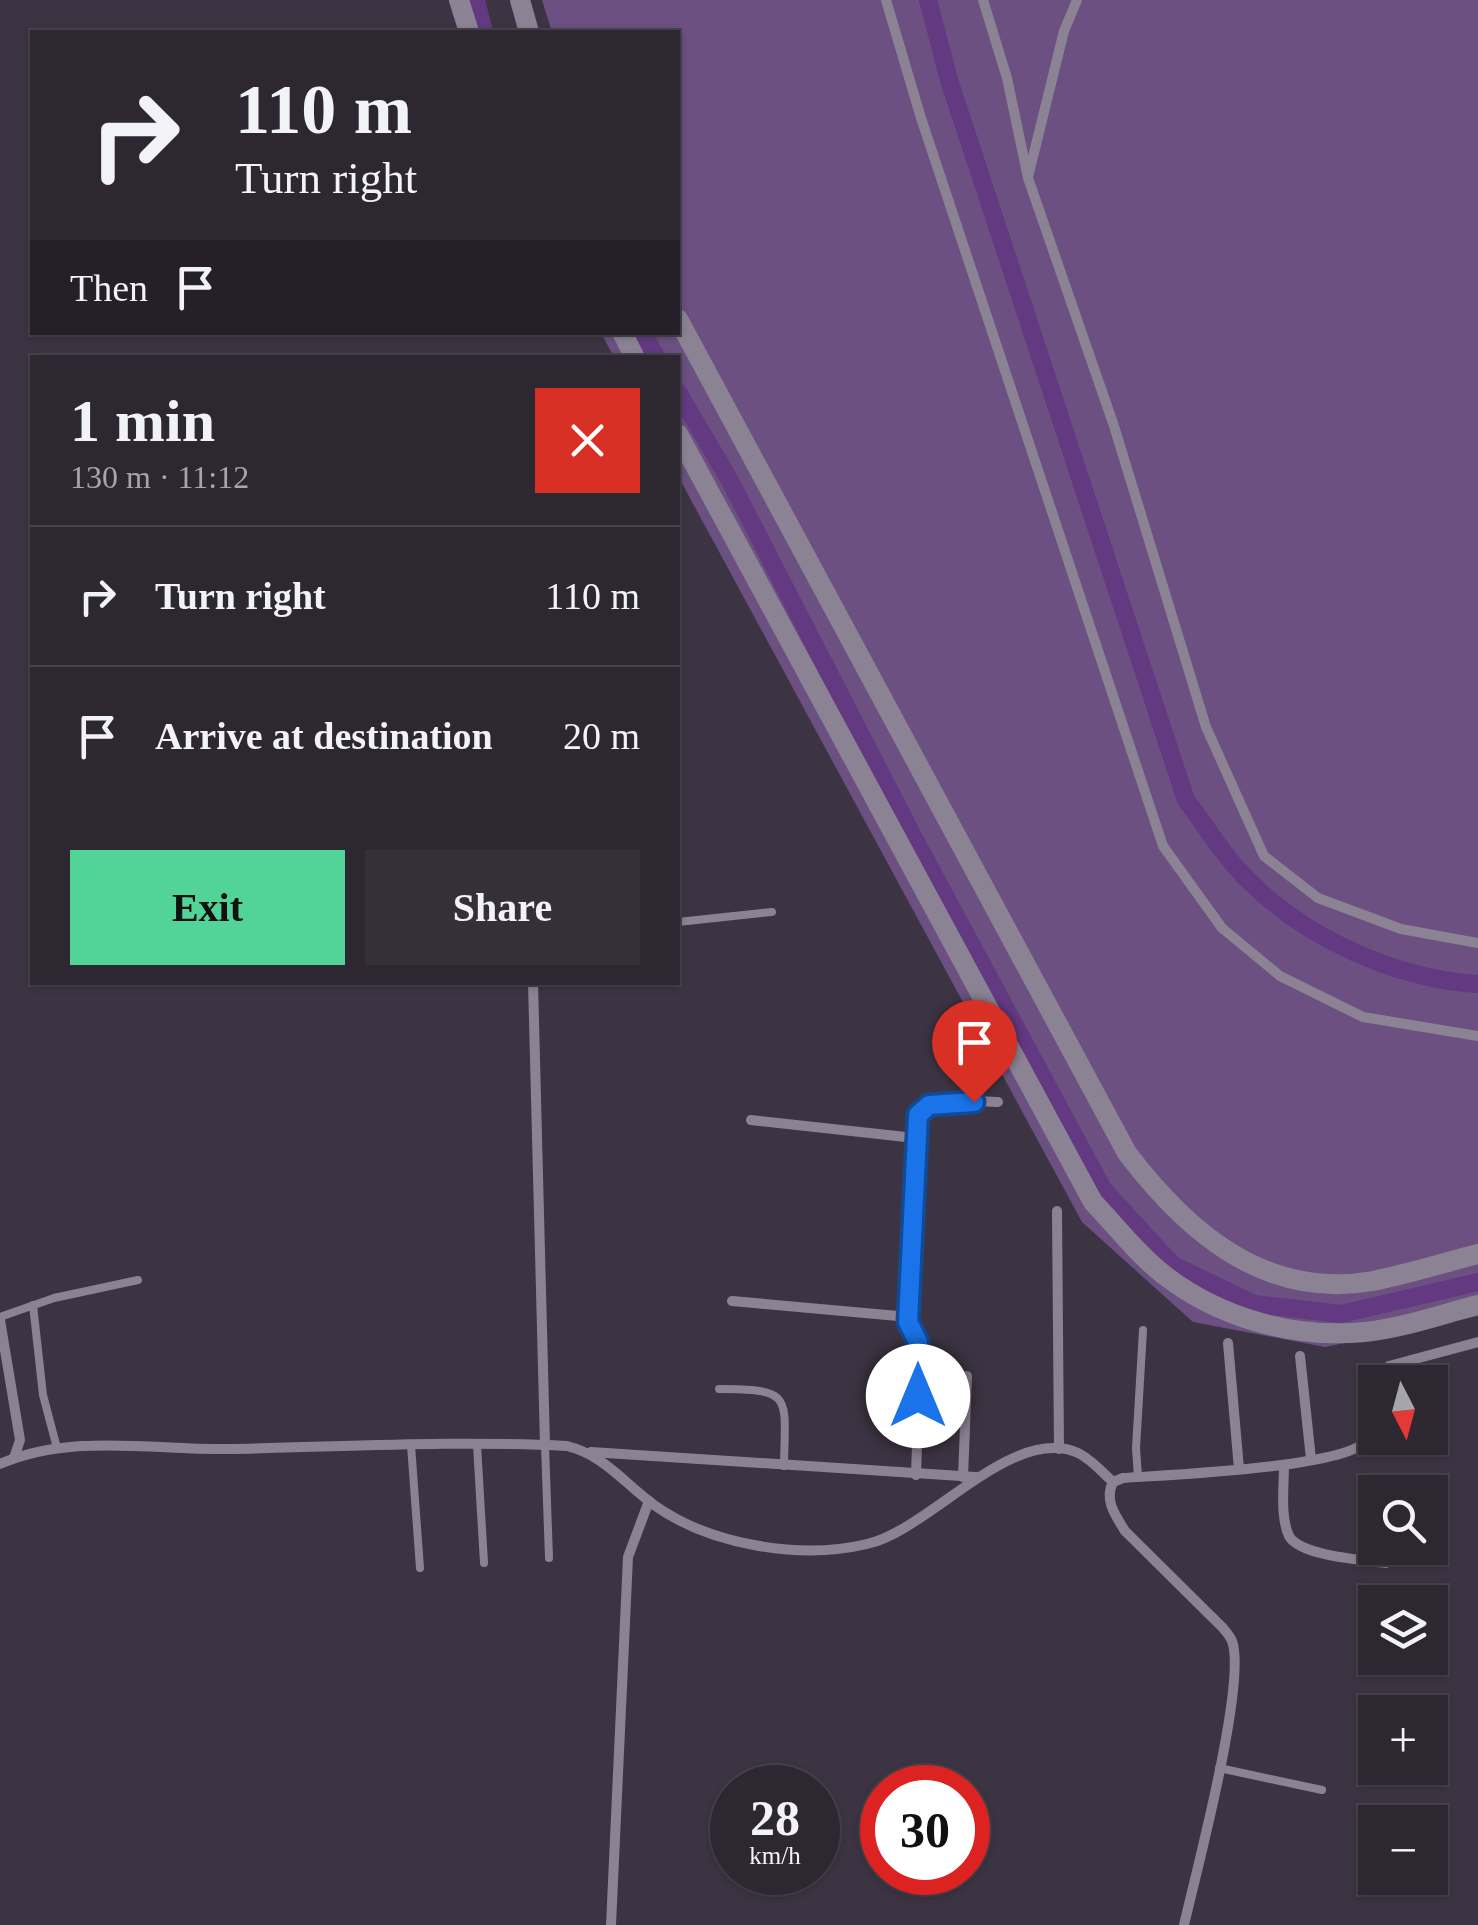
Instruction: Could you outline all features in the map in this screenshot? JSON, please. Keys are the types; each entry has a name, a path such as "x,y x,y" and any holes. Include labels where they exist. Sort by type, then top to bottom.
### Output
{"street":[{"path":"459,0 468,30"},
{"path":"520,0 528,30"},
{"path":"886,0 920,118 1163,846 1222,928 1280,976 1363,1016 1478,1036"},
{"path":"983,0 1007,78 1028,178 1114,426 1206,727 1264,856 1318,898 1401,929 1478,943"},
{"path":"1028,178 1064,30 1077,0"},
{"path":"680,323 1127,1153 1163,1200 1201,1236 1257,1268 1295,1279 1370,1281 1478,1254"},
{"path":"680,438 1093,1202 1160,1273 1212,1308 1248,1320 1324,1334 1369,1332 1478,1305"},
{"path":"532,985 545,1445"},
{"path":"916,1475 920,1356 908,1322 918,1115 929,1105 998,1102"},
{"path":"751,1120 915,1138"},
{"path":"1057,1211 1059,1449"},
{"path":"732,1301 898,1316 908,1322"},
{"path":"0,1318 20,1440 14,1458"},
{"path":"1113,1482 1284,1465 1348,1452 1369,1439 1373,1426 1372,1383 1377,1374 1389,1366 1478,1342"},
{"path":"1228,1344 1239,1469"},
{"path":"1300,1356 1311,1460"},
{"path":"963,1476 967,1376"},
{"path":"0,1464 57,1448 545,1445 591,1452 977,1477"},
{"path":"591,1452 676,1520 718,1537 827,1550 866,1545 906,1530 977,1477 1036,1450 1078,1452 1113,1482"},
{"path":"1284,1465 1286,1522 1295,1544 1358,1559"},
{"path":"1113,1482 1108,1493 1124,1531 1224,1628 1232,1642 1233,1688 1184,1925"},
{"path":"610,1925 628,1557 649,1501"}],"lane":[{"path":"680,922 772,912"},
{"path":"0,1318 138,1280"},
{"path":"33,1306 43,1395 57,1448"},
{"path":"1138,1477 1143,1330"},
{"path":"719,1388 758,1388 782,1398 784,1466"},
{"path":"411,1445 420,1568"},
{"path":"477,1445 484,1563"},
{"path":"545,1445 549,1558"},
{"path":"1219,1768 1322,1790"}],"shaded area":[{"path":"542,0 1478,0 1478,1316 1325,1347 1193,1322 1082,1222 680,480 680,355 613,355 602,335 680,335 680,30 551,30"}],"waterway":[{"path":"476,0 484,30"},
{"path":"928,0 949,80 1186,800 1239,871 1271,901 1325,938 1416,974 1478,984"},
{"path":"644,335 655,355"},
{"path":"680,395 729,479 914,838 1103,1189 1173,1265 1254,1304 1341,1314 1478,1282"}],"route":[{"path":"918,1396 920,1356 908,1322 918,1115 929,1105 974,1102"}]}
